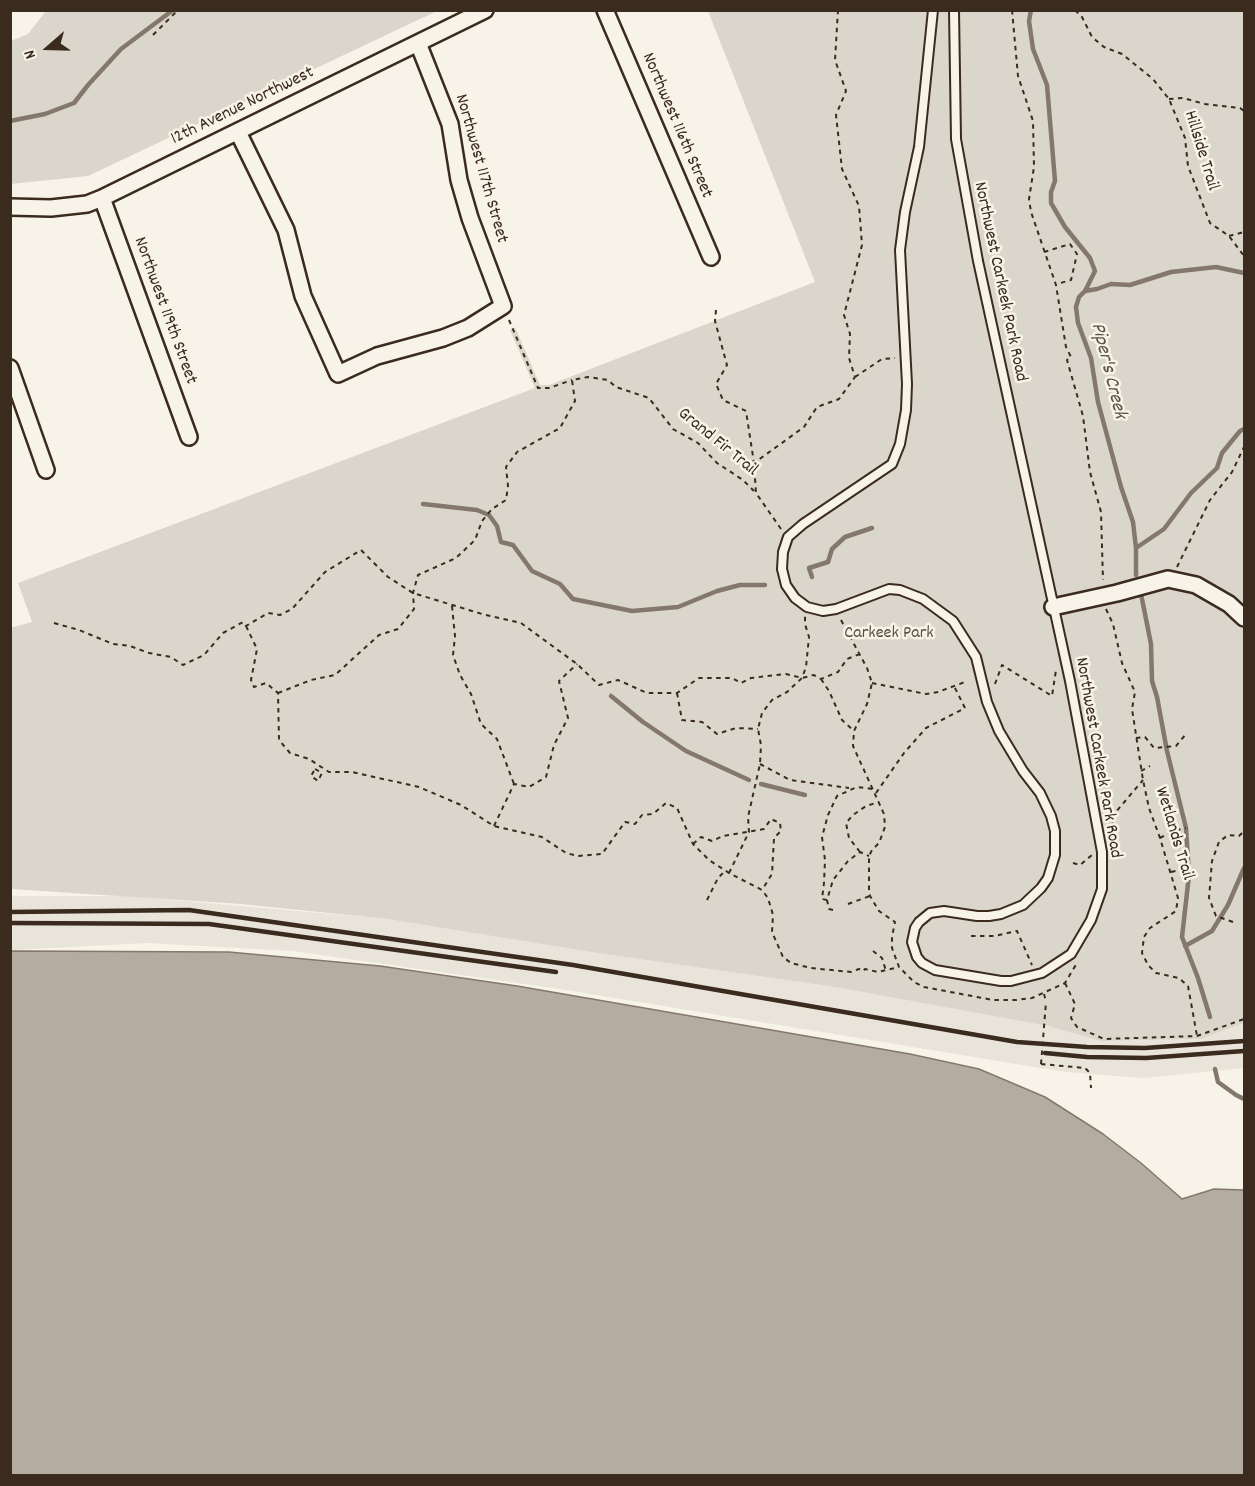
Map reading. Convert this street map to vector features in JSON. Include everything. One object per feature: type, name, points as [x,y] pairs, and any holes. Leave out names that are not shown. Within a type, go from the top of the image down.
[{"type":"street","name":"12th Avenue Northwest","points":[[10,207],[51,208],[87,204],[102,198],[485,10]]},
{"type":"street","name":"Northwest 116th Street","points":[[605,10],[711,257]]},
{"type":"street","name":"Northwest 117th Street","points":[[418,43],[450,124],[459,180],[470,218],[503,306]]},
{"type":"street","points":[[238,132],[286,230],[303,296],[338,374],[378,356],[443,338],[468,328],[503,306]]},
{"type":"street","name":"Northwest 119th Street","points":[[102,198],[189,437]]},
{"type":"street","points":[[10,368],[46,470]]},
{"type":"street","points":[[1053,608],[1168,579],[1196,585],[1229,604],[1245,618]]},
{"type":"lane","name":"Northwest Carkeek Park Road","points":[[933,10],[919,147],[905,212],[900,250],[907,384],[906,410],[900,444],[892,464],[803,524],[788,537],[783,552],[782,569],[786,585],[795,598],[807,607],[823,611],[836,609],[889,589],[900,590],[923,600],[953,621],[976,657],[987,702],[999,731],[1023,771],[1040,793],[1051,816],[1055,831],[1055,855],[1048,878],[1033,897],[1013,910],[995,915],[977,916],[944,911],[930,913],[919,922],[912,942],[917,957],[928,967],[1001,981],[1022,980],[1052,967],[1071,954],[1091,920],[1102,889],[1102,852],[1070,681],[978,261],[956,139],[954,10]]},
{"type":"path","points":[[153,35],[178,10]]},
{"type":"path","points":[[838,10],[836,60],[846,91],[836,115],[842,169],[859,206],[862,245],[844,315],[850,334],[849,358],[855,377]]},
{"type":"path","points":[[1012,10],[1018,76],[1034,121],[1034,167],[1029,199],[1031,212],[1056,285],[1066,347],[1071,357],[1067,360],[1083,416],[1090,472],[1101,512],[1103,581]]},
{"type":"path","name":"Hillside Trail","points":[[1075,10],[1083,17],[1092,37],[1104,47],[1122,54],[1153,79],[1169,99],[1185,138],[1188,166],[1210,223],[1229,236],[1245,256]]},
{"type":"path","points":[[1169,99],[1183,98],[1204,105],[1240,108],[1245,111]]},
{"type":"path","points":[[1229,236],[1245,232]]},
{"type":"path","points":[[1044,252],[1070,244],[1077,254],[1071,280],[1056,285]]},
{"type":"path","name":"Grand Fir Trail","points":[[503,306],[538,388],[549,388],[588,377],[608,380],[615,387],[649,398],[673,429],[698,443],[717,463],[756,493],[784,533]]},
{"type":"path","points":[[716,310],[715,321],[728,365],[716,384],[723,400],[746,411],[756,493]]},
{"type":"path","points":[[754,464],[804,427],[817,407],[839,399],[855,377],[882,359],[894,358]]},
{"type":"path","points":[[278,693],[311,680],[335,675],[379,635],[398,629],[414,609],[413,593],[418,575],[456,558],[475,540],[482,521],[492,509],[506,500],[508,486],[506,466],[517,452],[560,428],[575,401],[572,380]]},
{"type":"path","points":[[1168,579],[1181,562],[1210,500],[1232,472],[1245,447]]},
{"type":"path","points":[[246,626],[268,613],[280,615],[292,609],[325,572],[361,550],[388,577],[413,593],[452,606],[521,623],[577,664],[599,684],[618,680],[647,693],[677,693],[699,678],[732,678],[741,683],[751,678],[786,674],[802,678],[814,675],[829,691],[842,720],[854,731]]},
{"type":"path","name":"Wetlands Trail","points":[[1103,603],[1113,624],[1122,663],[1135,692],[1132,709],[1141,771],[1149,808],[1178,898],[1176,911],[1150,928],[1144,937],[1142,953],[1148,965],[1156,973],[1179,978],[1188,986],[1197,1036]]},
{"type":"path","points":[[452,606],[455,636],[453,655],[460,675],[471,694],[481,724],[497,739],[514,784],[494,826]]},
{"type":"path","points":[[836,609],[872,682],[867,704],[854,731],[853,746],[884,814],[885,828],[879,843],[869,856],[870,896],[879,911],[895,922],[892,948],[899,967],[914,982],[933,990],[993,1000],[1032,998],[1065,983],[1075,1004],[1071,1018],[1077,1027],[1104,1039],[1197,1036],[1244,1019],[1245,1003]]},
{"type":"path","points":[[54,623],[113,644],[171,657],[183,665],[204,655],[224,633],[243,622],[257,649],[251,680],[254,687],[266,683],[278,693],[279,740],[290,753],[309,759],[329,772],[352,772],[419,787],[461,805],[494,826],[542,837],[566,853],[578,856],[602,854],[625,822],[634,824],[642,815],[653,814],[666,803],[677,808],[693,844],[709,860],[762,890],[768,898],[773,915],[772,932],[783,957],[791,963],[851,972],[859,969],[878,972],[899,967]]},
{"type":"path","points":[[729,873],[749,832],[748,817],[760,764],[761,745],[758,729],[762,713],[772,700],[788,692],[802,678],[806,667],[809,637],[805,624]]},
{"type":"path","points":[[820,679],[838,672],[847,659],[860,654]]},
{"type":"path","points":[[514,784],[530,787],[546,777],[554,745],[568,718],[560,681],[577,664]]},
{"type":"path","points":[[991,692],[1002,665],[1052,696],[1055,681]]},
{"type":"path","points":[[872,682],[926,694],[965,682]]},
{"type":"path","points":[[875,794],[904,753],[926,728],[965,708],[954,686]]},
{"type":"path","points":[[677,693],[682,720],[702,722],[717,734],[736,728],[758,729]]},
{"type":"path","points":[[1136,738],[1145,737],[1154,748],[1176,746],[1186,734]]},
{"type":"path","points":[[760,764],[790,780],[852,789]]},
{"type":"path","points":[[1141,771],[1149,766]]},
{"type":"path","points":[[319,771],[321,767]]},
{"type":"path","points":[[827,900],[822,899],[825,860],[822,837],[828,815],[837,796],[857,787],[873,789]]},
{"type":"path","points":[[869,856],[860,852],[849,837],[846,823],[866,806],[879,802]]},
{"type":"path","points":[[693,844],[701,837],[712,841],[723,836],[764,828],[771,819],[780,823],[781,831],[774,838],[772,874],[762,890]]},
{"type":"path","points":[[1160,838],[1173,831],[1186,828]]},
{"type":"path","points":[[1233,922],[1216,916],[1209,897],[1212,861],[1219,842],[1228,835],[1239,836],[1245,831]]},
{"type":"path","points":[[833,910],[829,909],[827,900],[833,880],[848,861],[860,852]]},
{"type":"path","points":[[1073,863],[1080,865],[1094,853]]},
{"type":"path","points":[[706,900],[725,870]]},
{"type":"path","points":[[1171,872],[1180,870],[1189,875]]},
{"type":"path","points":[[848,904],[870,896]]},
{"type":"path","points":[[971,936],[994,936],[1016,930],[1033,968]]},
{"type":"path","points":[[873,951],[882,958],[886,971]]},
{"type":"path","points":[[1044,994],[1046,1002],[1041,1064],[1085,1068],[1090,1073],[1091,1088]]},
{"type":"shaded area","points":[[11,896],[129,896],[387,919],[597,953],[835,987],[1048,1026],[1100,1041],[1201,1039],[1244,1023],[1244,1068],[1144,1078],[1065,1072],[560,989],[293,951],[147,943],[11,950]]},
{"type":"shaded area","points":[[11,951],[229,952],[380,966],[517,986],[910,1054],[979,1069],[1045,1097],[1103,1134],[1182,1199],[1214,1189],[1244,1190],[1244,1475],[11,1475]]},
{"type":"green space","points":[[46,11],[437,11],[88,176],[11,184],[11,41],[28,34]]},
{"type":"green space","name":"Carkeek Park","points":[[708,11],[1244,11],[1244,1023],[1201,1039],[1100,1041],[1048,1026],[835,987],[597,953],[387,919],[241,904],[11,889],[10,628],[32,622],[18,583],[535,388],[510,330],[515,327],[540,385],[549,385],[815,282]]},
{"type":"waterway","points":[[10,121],[45,114],[74,103],[121,49],[173,10]]},
{"type":"waterway","name":"Piper's Creek","points":[[1031,10],[1029,21],[1033,49],[1047,85],[1055,181],[1051,192],[1051,203],[1065,227],[1090,258],[1095,271],[1085,291],[1079,297],[1076,307],[1078,323],[1091,358],[1098,402],[1133,522],[1136,575]]},
{"type":"waterway","points":[[1085,291],[1111,284],[1130,285],[1171,272],[1216,267],[1244,273]]},
{"type":"waterway","points":[[1136,548],[1164,529],[1191,493],[1217,468],[1222,453],[1244,429]]},
{"type":"waterway","points":[[423,504],[477,510],[489,515],[497,526],[501,542],[513,545],[532,571],[560,584],[573,599],[632,611],[678,607],[717,591],[740,585],[765,585]]},
{"type":"waterway","points":[[812,577],[809,568],[828,562],[832,549],[845,537],[872,528]]},
{"type":"waterway","name":"Piper's Creek","points":[[1141,594],[1151,644],[1152,681],[1186,828],[1189,875],[1182,937],[1210,1017]]},
{"type":"waterway","points":[[611,696],[643,722],[686,751],[749,780]]},
{"type":"waterway","points":[[761,784],[805,795]]},
{"type":"waterway","points":[[1185,946],[1212,931],[1228,905],[1244,868]]},
{"type":"waterway","name":"Piper's Creek","points":[[1215,1069],[1218,1082],[1244,1099]]},
{"type":"railway","points":[[10,912],[189,910],[573,965],[1017,1042],[1145,1048],[1244,1041]]},
{"type":"railway","points":[[10,923],[209,924],[556,972]]},
{"type":"railway","points":[[1045,1053],[1087,1057],[1146,1058],[1244,1051]]}]
